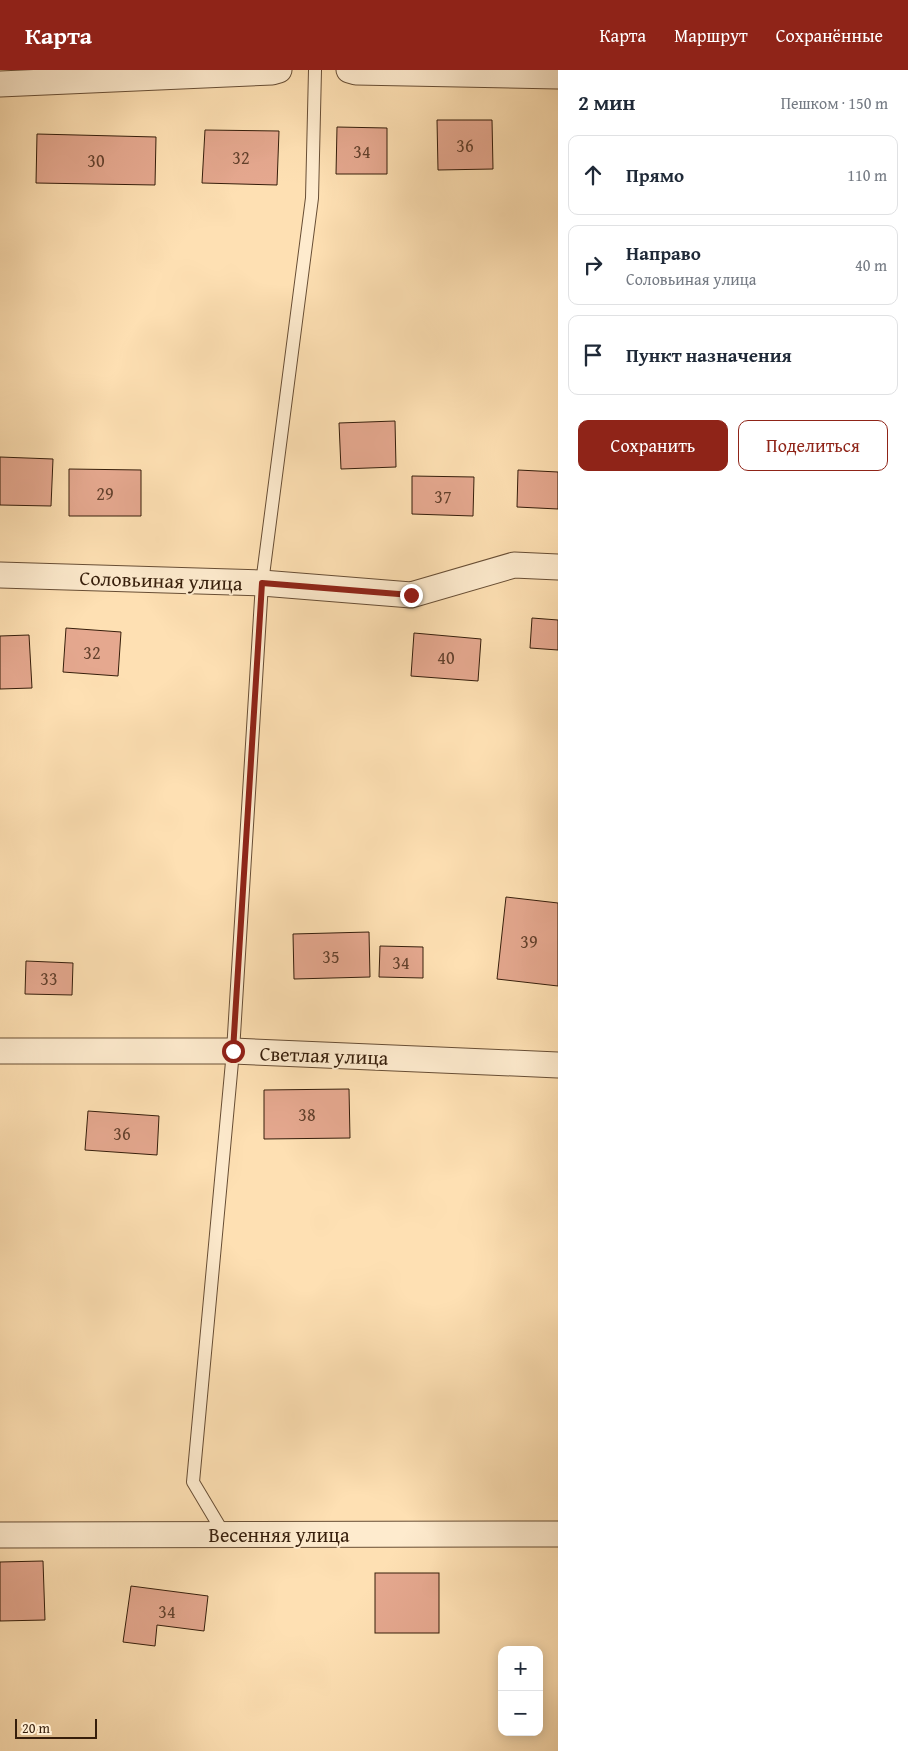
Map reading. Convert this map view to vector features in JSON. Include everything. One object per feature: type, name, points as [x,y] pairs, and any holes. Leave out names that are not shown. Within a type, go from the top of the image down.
[{"type":"street","points":[[0,84],[272,72],[279,70]]},
{"type":"street","points":[[349,70],[356,72],[558,76]]},
{"type":"street","name":"Соловьиная улица","points":[[0,575],[262,583],[411,595],[514,565],[558,567]]},
{"type":"street","name":"Светлая улица","points":[[0,1051],[233,1051],[558,1065]]},
{"type":"street","name":"Весенняя улица","points":[[0,1535],[558,1534]]},
{"type":"lane","points":[[224,1534],[193,1482],[233,1051],[262,583],[312,198],[315,70]]},
{"type":"building","points":[[437,120],[492,120],[493,169],[438,170]]},
{"type":"building","points":[[337,127],[387,128],[387,174],[336,174]]},
{"type":"building","points":[[205,130],[279,131],[277,185],[202,183]]},
{"type":"building","points":[[37,134],[156,137],[155,185],[36,183]]},
{"type":"building","points":[[395,421],[396,467],[341,469],[339,423]]},
{"type":"building","points":[[0,457],[53,459],[51,506],[0,505]]},
{"type":"building","points":[[69,469],[141,470],[141,516],[69,516]]},
{"type":"building","points":[[518,470],[558,472],[558,509],[517,507]]},
{"type":"building","points":[[412,476],[474,477],[473,516],[412,514]]},
{"type":"building","points":[[532,618],[558,620],[558,650],[530,648]]},
{"type":"building","points":[[66,628],[121,632],[118,676],[63,672]]},
{"type":"building","points":[[414,633],[481,639],[478,681],[411,676]]},
{"type":"building","points":[[29,635],[32,688],[0,689],[0,636]]},
{"type":"building","points":[[506,897],[558,903],[558,986],[497,979]]},
{"type":"building","points":[[369,932],[370,977],[294,979],[293,934]]},
{"type":"building","points":[[380,946],[423,947],[423,978],[379,977]]},
{"type":"building","points":[[26,961],[73,963],[72,995],[25,994]]},
{"type":"building","points":[[349,1089],[350,1138],[264,1139],[264,1090]]},
{"type":"building","points":[[88,1111],[159,1116],[157,1155],[85,1150]]},
{"type":"building","points":[[43,1561],[45,1620],[0,1621],[0,1562]]},
{"type":"building","points":[[375,1573],[439,1573],[439,1633],[375,1633]]},
{"type":"building","points":[[131,1586],[208,1596],[204,1631],[157,1625],[155,1646],[123,1642]]},
{"type":"route","points":[[233,1051],[262,583],[411,595]]}]
